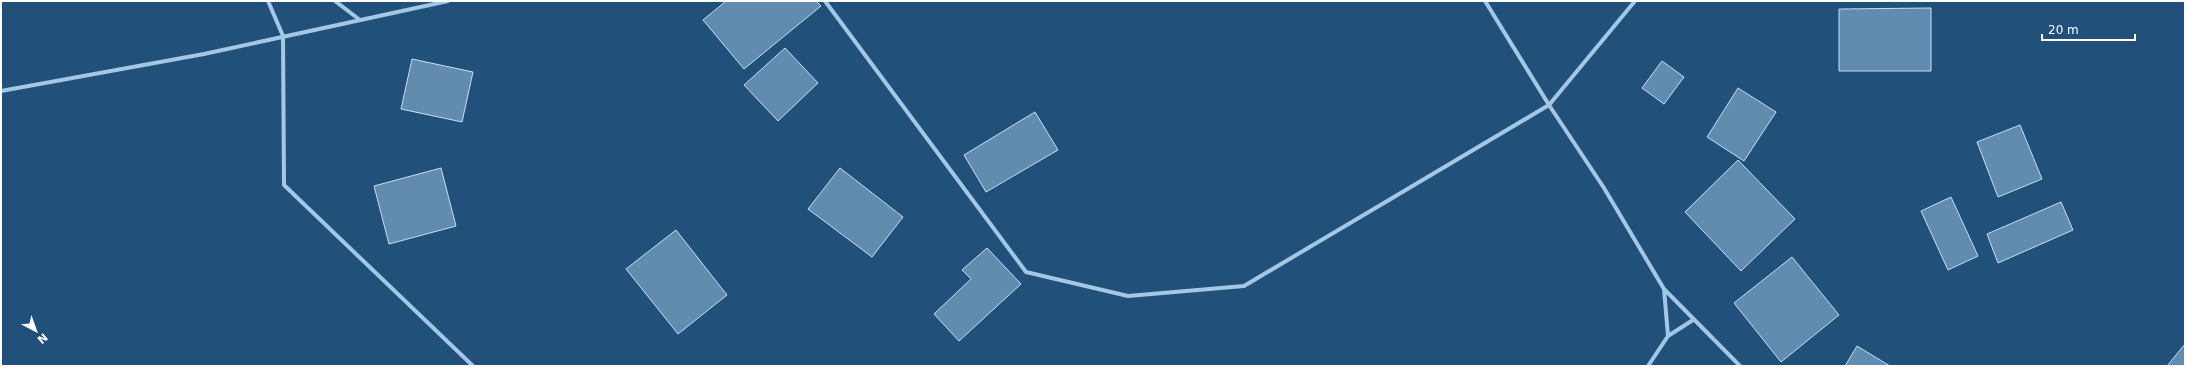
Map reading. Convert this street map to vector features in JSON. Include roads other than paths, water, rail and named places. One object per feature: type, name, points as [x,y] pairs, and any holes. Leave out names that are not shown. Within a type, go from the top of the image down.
[{"type":"street","points":[[268,1],[283,36],[284,185],[473,366]]},
{"type":"street","points":[[334,1],[360,20]]},
{"type":"street","points":[[1,91],[204,54],[448,1]]},
{"type":"street","points":[[826,1],[1026,272],[1128,296],[1244,286],[1549,104],[1635,1]]},
{"type":"street","points":[[1485,1],[1549,104],[1604,188],[1664,289],[1740,366]]},
{"type":"street","points":[[1664,289],[1668,336]]},
{"type":"street","points":[[1648,366],[1668,336],[1693,320]]}]
